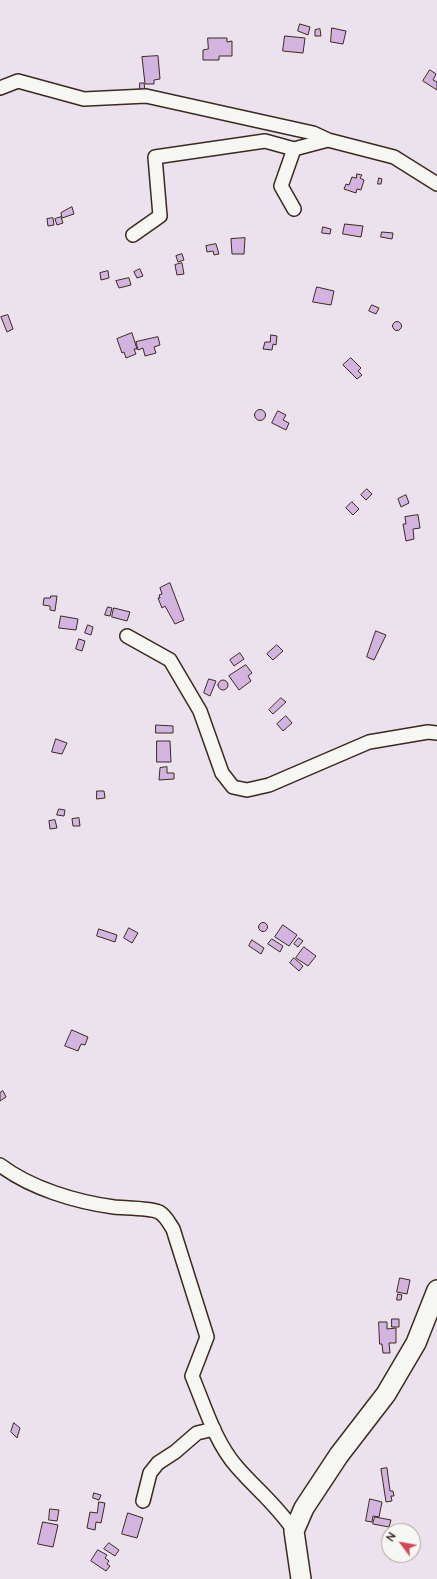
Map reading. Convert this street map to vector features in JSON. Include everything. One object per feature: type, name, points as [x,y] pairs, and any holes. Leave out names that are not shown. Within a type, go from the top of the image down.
[{"type":"street","points":[[0,88],[18,81],[84,99],[146,96],[305,132],[328,140],[394,157],[437,184]]},
{"type":"street","points":[[132,235],[160,216],[155,157],[264,141],[294,150],[328,140]]},
{"type":"street","points":[[294,150],[281,186],[294,209]]},
{"type":"street","points":[[127,636],[170,660],[200,711],[222,773],[233,787],[247,790],[269,785],[369,742],[428,732],[437,733]]},
{"type":"street","points":[[0,1165],[16,1177],[56,1193],[112,1206],[159,1212],[168,1220],[173,1228],[206,1337],[192,1376],[221,1446],[236,1466],[286,1518],[294,1531],[301,1579]]},
{"type":"street","points":[[294,1531],[304,1508],[339,1455],[389,1389],[416,1343],[437,1290]]},
{"type":"street","points":[[143,1501],[150,1472],[158,1463],[184,1445],[197,1433],[214,1429]]},
{"type":"building","points":[[300,24],[310,27],[308,35],[298,31]]},
{"type":"building","points":[[332,28],[346,31],[343,44],[331,42]]},
{"type":"building","points":[[320,29],[321,36],[315,36],[315,30]]},
{"type":"building","points":[[285,36],[305,38],[303,53],[283,51]]},
{"type":"building","points":[[208,38],[227,38],[227,42],[232,41],[232,56],[219,56],[219,60],[203,60],[203,50],[208,49]]},
{"type":"building","points":[[158,56],[160,79],[154,80],[154,84],[145,84],[142,57]]},
{"type":"building","points":[[430,70],[436,74],[433,80],[437,82],[437,90],[423,81]]},
{"type":"building","points":[[140,83],[144,83],[145,90],[140,90]]},
{"type":"building","points":[[357,174],[362,175],[360,178],[364,180],[361,190],[357,189],[356,193],[344,189],[346,184],[349,185],[352,177],[356,178]]},
{"type":"building","points":[[379,178],[382,179],[381,184],[378,184]]},
{"type":"building","points":[[72,207],[74,214],[62,218],[61,213]]},
{"type":"building","points":[[61,217],[63,223],[57,225],[55,219]]},
{"type":"building","points":[[53,218],[54,225],[48,226],[47,219]]},
{"type":"building","points":[[345,224],[363,226],[361,237],[343,234]]},
{"type":"building","points":[[323,227],[331,229],[330,234],[322,233]]},
{"type":"building","points":[[382,232],[393,233],[392,239],[381,237]]},
{"type":"building","points":[[245,238],[244,254],[232,254],[231,239]]},
{"type":"building","points":[[216,244],[219,254],[214,255],[213,251],[207,252],[206,246]]},
{"type":"building","points":[[182,254],[184,260],[178,262],[176,256]]},
{"type":"building","points":[[182,263],[184,274],[177,275],[175,265]]},
{"type":"building","points":[[140,269],[143,276],[137,278],[134,272]]},
{"type":"building","points":[[108,271],[109,278],[101,280],[100,273]]},
{"type":"building","points":[[129,278],[131,285],[119,288],[116,281]]},
{"type":"building","points":[[317,287],[334,291],[331,305],[313,302]]},
{"type":"building","points":[[372,305],[379,308],[376,314],[369,311]]},
{"type":"building","points":[[8,315],[13,329],[7,332],[1,317]]},
{"type":"building","points":[[395,322],[399,322],[401,326],[399,330],[395,330],[393,328],[393,324]]},
{"type":"building","points":[[132,333],[137,349],[134,349],[136,354],[126,358],[124,352],[122,353],[117,339]]},
{"type":"building","points":[[271,335],[277,336],[276,345],[273,344],[272,350],[263,349],[265,342],[270,342]]},
{"type":"building","points":[[158,337],[160,345],[154,347],[156,353],[145,356],[143,348],[138,350],[136,342]]},
{"type":"building","points":[[351,358],[361,368],[358,371],[362,375],[357,379],[343,365]]},
{"type":"building","points":[[258,410],[262,410],[264,411],[264,419],[258,420],[255,417],[255,413]]},
{"type":"building","points":[[278,411],[286,415],[283,420],[289,423],[286,430],[272,423]]},
{"type":"building","points":[[367,489],[372,494],[366,500],[361,495]]},
{"type":"building","points":[[406,495],[409,503],[401,507],[398,499]]},
{"type":"building","points":[[352,502],[359,509],[353,515],[346,508]]},
{"type":"building","points":[[418,515],[420,528],[413,529],[414,539],[406,541],[403,524],[406,524],[405,517]]},
{"type":"building","points":[[170,583],[184,620],[175,624],[165,606],[162,608],[158,598],[160,598],[159,595],[162,594],[160,588]]},
{"type":"building","points":[[51,596],[57,596],[55,611],[50,610],[50,606],[43,605],[44,598],[50,598]]},
{"type":"building","points":[[108,607],[112,608],[110,616],[105,615]]},
{"type":"building","points":[[114,608],[130,612],[127,621],[112,617]]},
{"type":"building","points":[[61,616],[78,619],[76,630],[59,628]]},
{"type":"building","points":[[88,625],[93,627],[91,635],[85,633]]},
{"type":"building","points":[[376,631],[386,635],[374,660],[367,657]]},
{"type":"building","points":[[79,639],[85,641],[82,651],[76,649]]},
{"type":"building","points":[[277,645],[283,651],[273,660],[267,654]]},
{"type":"building","points":[[240,653],[244,659],[234,666],[230,660]]},
{"type":"building","points":[[246,665],[252,673],[248,676],[251,681],[239,690],[229,676]]},
{"type":"building","points":[[209,679],[216,681],[210,696],[204,693]]},
{"type":"building","points":[[221,680],[225,680],[227,681],[227,689],[221,690],[218,687],[218,683]]},
{"type":"building","points":[[281,698],[286,702],[273,714],[269,710]]},
{"type":"building","points":[[286,716],[292,723],[283,731],[277,724]]},
{"type":"building","points":[[156,725],[173,726],[173,733],[156,733]]},
{"type":"building","points":[[56,739],[67,743],[62,754],[52,752]]},
{"type":"building","points":[[157,741],[170,741],[171,762],[157,762]]},
{"type":"building","points":[[167,767],[167,773],[174,773],[174,779],[159,780],[160,768]]},
{"type":"building","points":[[97,791],[104,791],[105,798],[97,799]]},
{"type":"building","points":[[59,809],[65,810],[64,816],[57,815]]},
{"type":"building","points":[[79,818],[80,826],[73,826],[72,819]]},
{"type":"building","points":[[55,820],[57,828],[50,829],[49,821]]},
{"type":"building","points":[[261,923],[265,923],[267,927],[265,931],[261,931],[259,929],[259,925]]},
{"type":"building","points":[[283,925],[297,935],[289,946],[275,937]]},
{"type":"building","points":[[129,928],[138,933],[132,943],[124,938]]},
{"type":"building","points":[[99,929],[117,935],[115,942],[97,936]]},
{"type":"building","points":[[299,938],[303,941],[298,947],[294,944]]},
{"type":"building","points":[[272,939],[283,946],[280,952],[268,944]]},
{"type":"building","points":[[252,940],[264,948],[261,954],[249,946]]},
{"type":"building","points":[[304,947],[316,956],[308,966],[296,958]]},
{"type":"building","points":[[294,958],[303,966],[299,971],[290,963]]},
{"type":"building","points":[[72,1030],[88,1037],[85,1045],[81,1044],[78,1051],[65,1046]]},
{"type":"building","points":[[3,1091],[6,1097],[0,1101],[0,1093]]},
{"type":"building","points":[[400,1278],[410,1280],[407,1294],[397,1292]]},
{"type":"building","points":[[398,1294],[402,1295],[401,1300],[397,1300]]},
{"type":"building","points":[[392,1319],[399,1319],[399,1327],[392,1327]]},
{"type":"building","points":[[379,1322],[387,1322],[387,1329],[396,1328],[396,1343],[389,1343],[390,1353],[383,1353],[382,1344],[380,1344]]},
{"type":"building","points":[[14,1423],[20,1428],[17,1438],[11,1432]]},
{"type":"building","points":[[387,1468],[390,1491],[393,1491],[394,1496],[391,1496],[392,1501],[386,1502],[381,1469]]},
{"type":"building","points":[[94,1493],[101,1495],[99,1500],[93,1498]]},
{"type":"building","points":[[370,1499],[382,1502],[379,1517],[373,1516],[372,1522],[366,1521]]},
{"type":"building","points":[[99,1502],[105,1503],[101,1523],[96,1522],[95,1530],[87,1528],[90,1512],[97,1513]]},
{"type":"building","points":[[50,1509],[59,1510],[57,1521],[49,1520]]},
{"type":"building","points":[[128,1513],[143,1518],[137,1538],[122,1534]]},
{"type":"building","points":[[375,1517],[391,1520],[390,1523],[381,1523],[381,1526],[373,1524]]},
{"type":"building","points":[[43,1522],[58,1525],[53,1547],[38,1544]]},
{"type":"building","points":[[109,1543],[119,1550],[115,1556],[104,1549]]},
{"type":"building","points":[[98,1550],[107,1555],[105,1558],[109,1561],[107,1564],[110,1566],[106,1571],[91,1561]]}]
